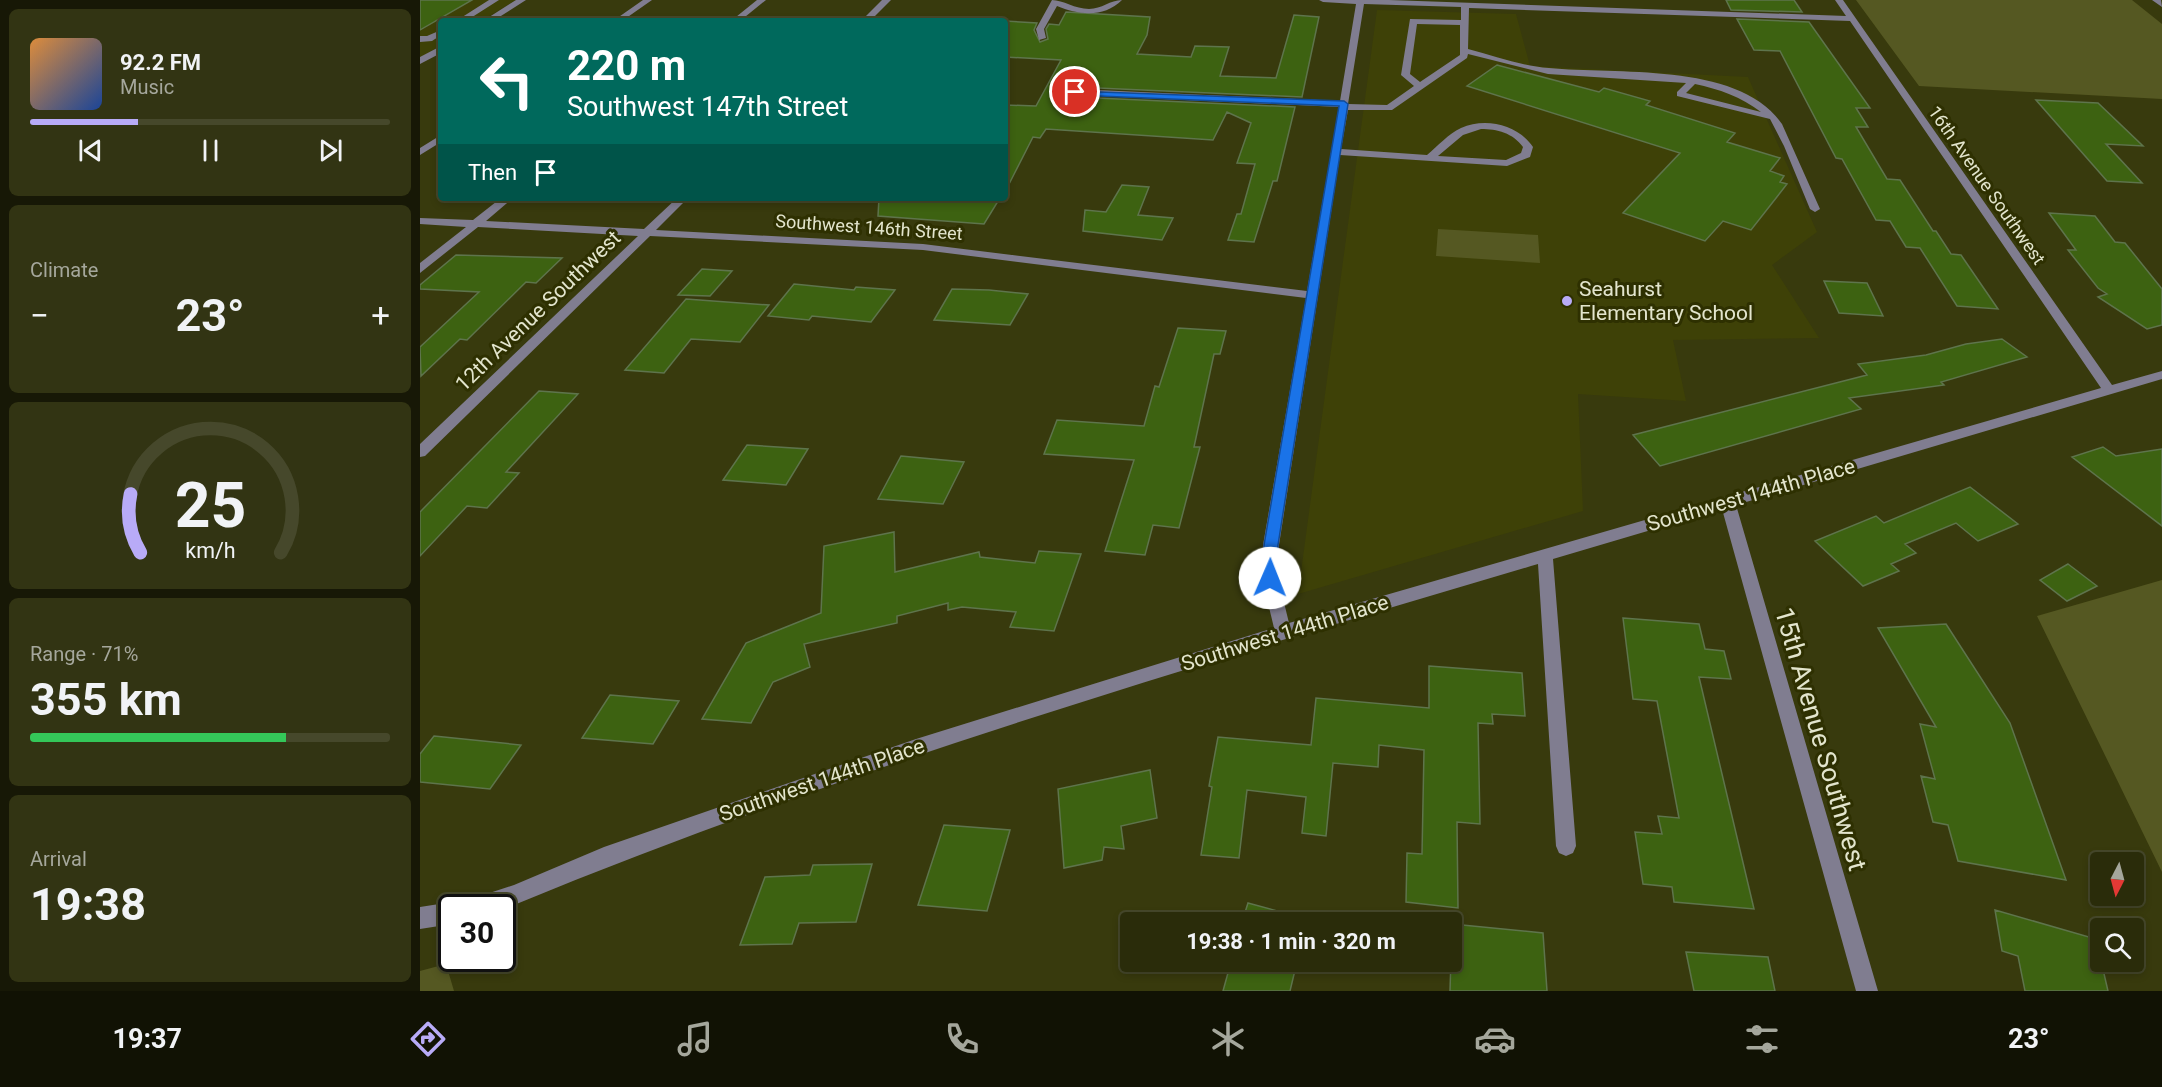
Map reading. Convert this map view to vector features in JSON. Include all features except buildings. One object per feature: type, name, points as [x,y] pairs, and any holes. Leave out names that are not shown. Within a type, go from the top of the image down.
[{"type":"street","points":[[465,18],[495,0]]},
{"type":"street","points":[[492,18],[522,0]]},
{"type":"street","points":[[621,18],[648,0]]},
{"type":"street","points":[[739,18],[762,0]]},
{"type":"street","points":[[868,18],[887,0]]},
{"type":"street","points":[[1042,38],[1040,29],[1056,1],[1065,7],[1087,12],[1101,10],[1118,0]]},
{"type":"street","points":[[1323,0],[1852,20]]},
{"type":"street","name":"16th Avenue Southwest","points":[[1839,0],[2109,390]]},
{"type":"street","points":[[2156,0],[2162,5]]},
{"type":"street","points":[[1283,632],[1270,578],[1271,545],[1313,295],[1334,152],[1361,1]]},
{"type":"street","points":[[1075,92],[1389,108],[1464,56],[1465,5]]},
{"type":"street","points":[[1420,86],[1405,75],[1413,21],[1465,23]]},
{"type":"street","points":[[420,39],[429,39],[438,34]]},
{"type":"street","points":[[420,61],[438,51]]},
{"type":"street","points":[[1464,51],[1546,71],[1671,77],[1693,81],[1753,102],[1774,118],[1815,209]]},
{"type":"street","points":[[1693,81],[1680,94],[1774,118]]},
{"type":"street","points":[[1334,152],[1508,163],[1526,156],[1528,147],[1521,136],[1515,133],[1487,126],[1472,127],[1463,130],[1431,157]]},
{"type":"street","points":[[420,152],[438,140]]},
{"type":"street","points":[[420,268],[504,201]]},
{"type":"street","name":"12th Avenue Southwest","points":[[420,452],[680,201]]},
{"type":"street","name":"Southwest 146th Street","points":[[420,221],[923,247],[1313,295]]},
{"type":"street","points":[[2109,390],[2162,375]]},
{"type":"street","name":"Southwest 144th Place","points":[[516,894],[604,857],[916,747],[1283,632],[2109,390]]},
{"type":"street","name":"15th Avenue Southwest","points":[[1726,502],[1867,991]]},
{"type":"street","points":[[1545,555],[1566,846]]},
{"type":"street","points":[[420,918],[438,915]]},
{"type":"shaded area","points":[[420,0],[516,0],[486,18],[438,18],[438,47],[420,58]]},
{"type":"shaded area","name":"Seahurst Elementary School","points":[[1377,10],[1516,14],[1530,66],[1748,77],[1817,232],[1772,265],[1819,338],[1673,340],[1686,401],[1578,394],[1583,511],[1298,594]]},
{"type":"green space","points":[[1856,0],[2132,0],[2162,24],[2162,99],[1919,86]]},
{"type":"green space","points":[[1438,229],[1538,235],[1540,263],[1436,256]]},
{"type":"green space","points":[[2162,580],[2162,872],[2037,616]]},
{"type":"green space","points":[[438,966],[438,972],[448,972],[454,991],[420,991],[420,971]]},
{"type":"place","name":"Seahurst Elementary School","points":[[1567,301]]},
{"type":"route","points":[[1075,92],[1344,104],[1334,152],[1313,295],[1271,545],[1270,578]]}]
